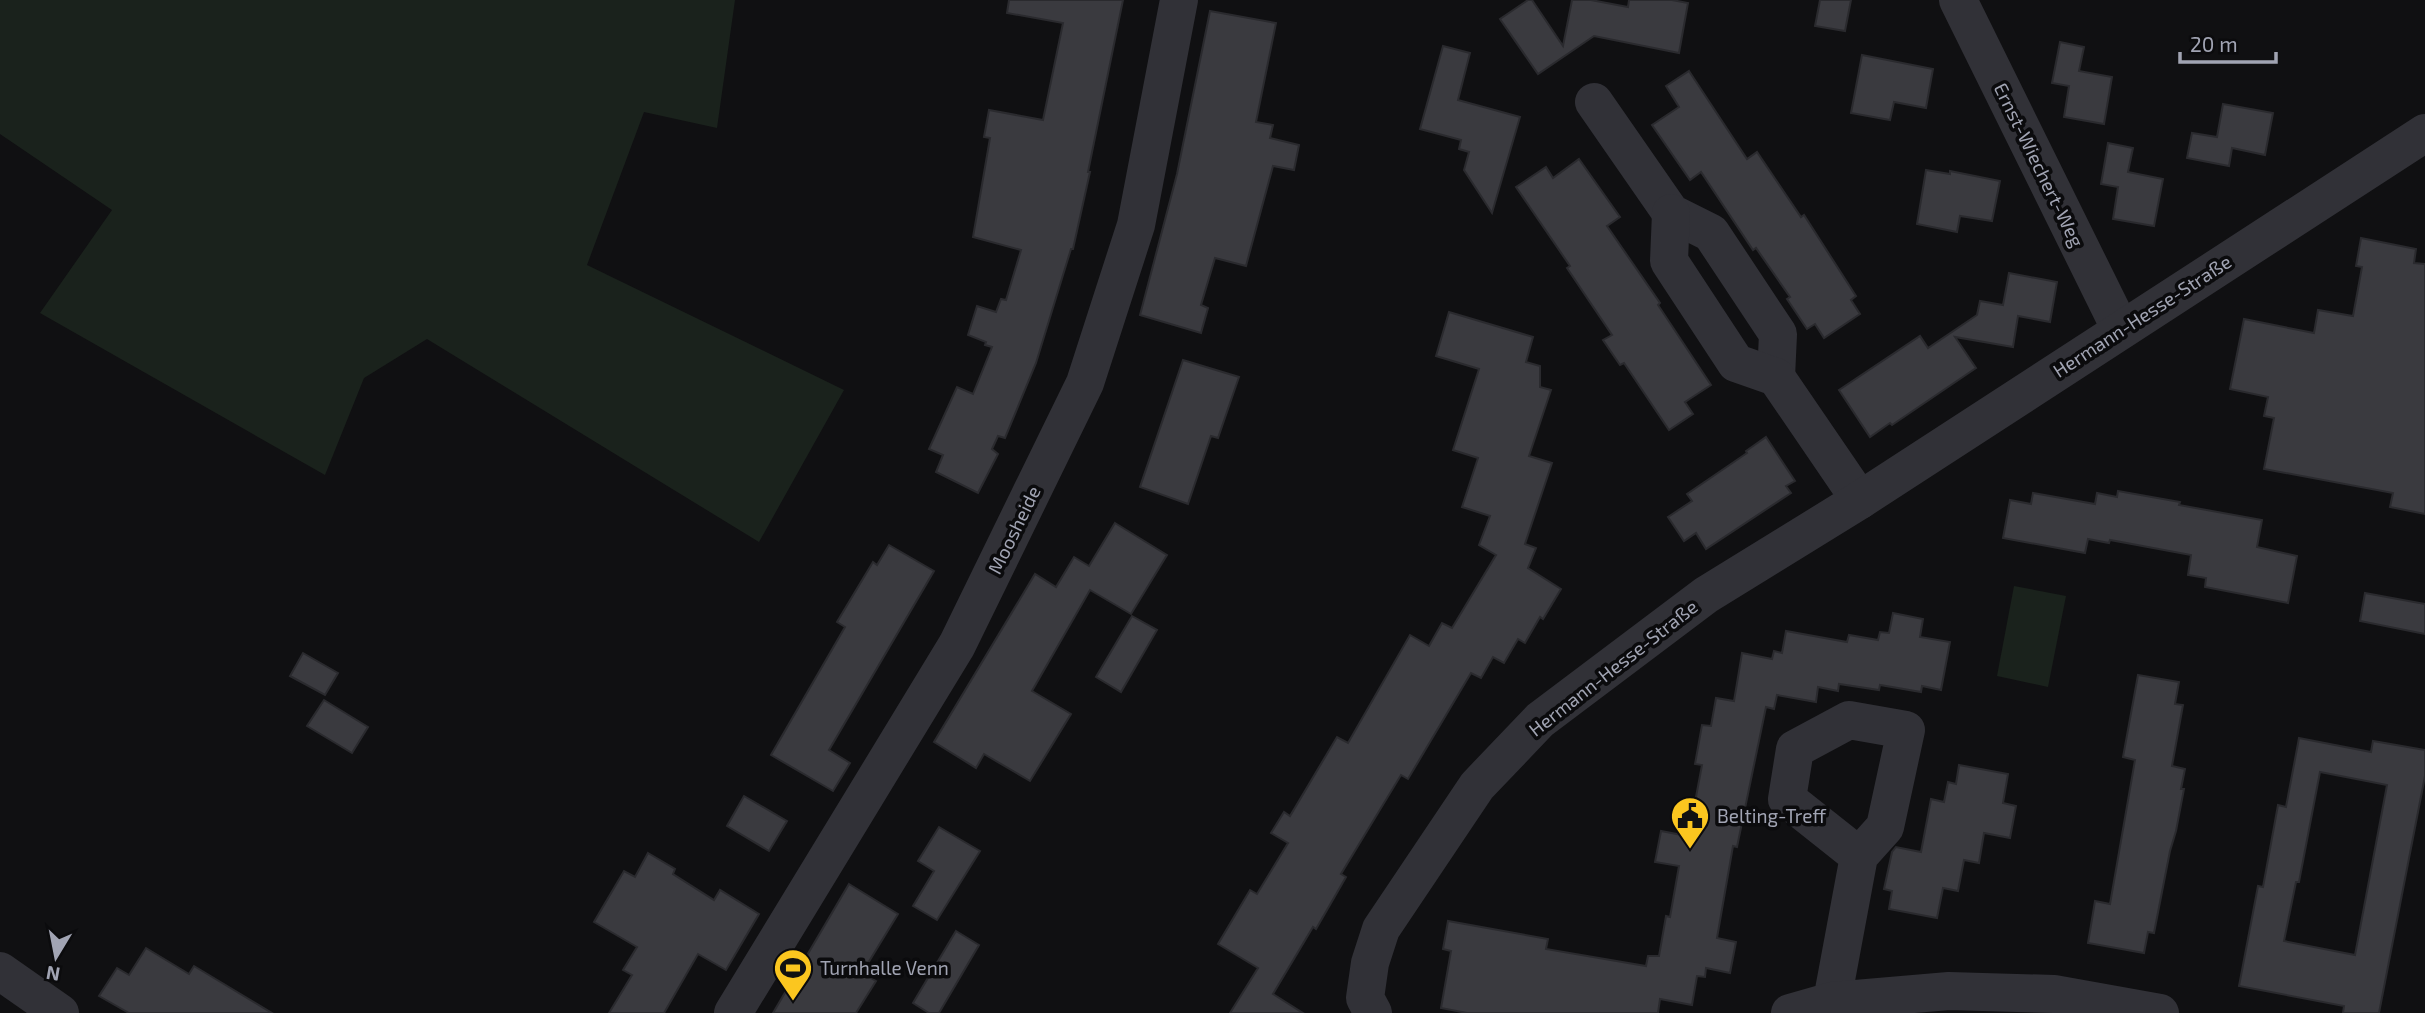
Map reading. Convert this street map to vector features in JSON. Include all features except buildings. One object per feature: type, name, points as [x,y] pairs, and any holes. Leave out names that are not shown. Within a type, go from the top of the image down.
[{"type":"street","name":"Moosheide","points":[[733,1013],[957,645],[1085,383],[1136,225],[1179,0]]},
{"type":"street","name":"Ernst-Wiechert-Weg","points":[[1958,0],[2121,330]]},
{"type":"street","points":[[1594,102],[1671,213],[1711,233],[1778,334],[1776,377]]},
{"type":"street","name":"Hermann-Hesse-Straße","points":[[1359,1008],[1381,929],[1477,786],[1540,720],[1706,595],[1860,500],[2425,133]]},
{"type":"street","points":[[1671,213],[1669,261],[1736,363],[1776,377],[1860,500]]},
{"type":"street","points":[[1832,1001],[1859,856]]},
{"type":"street","points":[[0,971],[60,1013]]},
{"type":"street","points":[[1790,1013],[1832,1001],[1949,991],[2054,994],[2160,1013]]},
{"type":"shaded area","points":[[0,0],[735,0],[717,128],[644,112],[587,265],[844,390],[759,542],[427,339],[364,378],[325,475],[40,313],[112,210],[0,134]]},
{"type":"shaded area","points":[[2014,586],[2066,596],[2048,687],[1997,676]]},
{"type":"place","name":"Belting-Treff","points":[[1690,850]]},
{"type":"place","name":"Turnhalle Venn","points":[[793,1002]]}]
